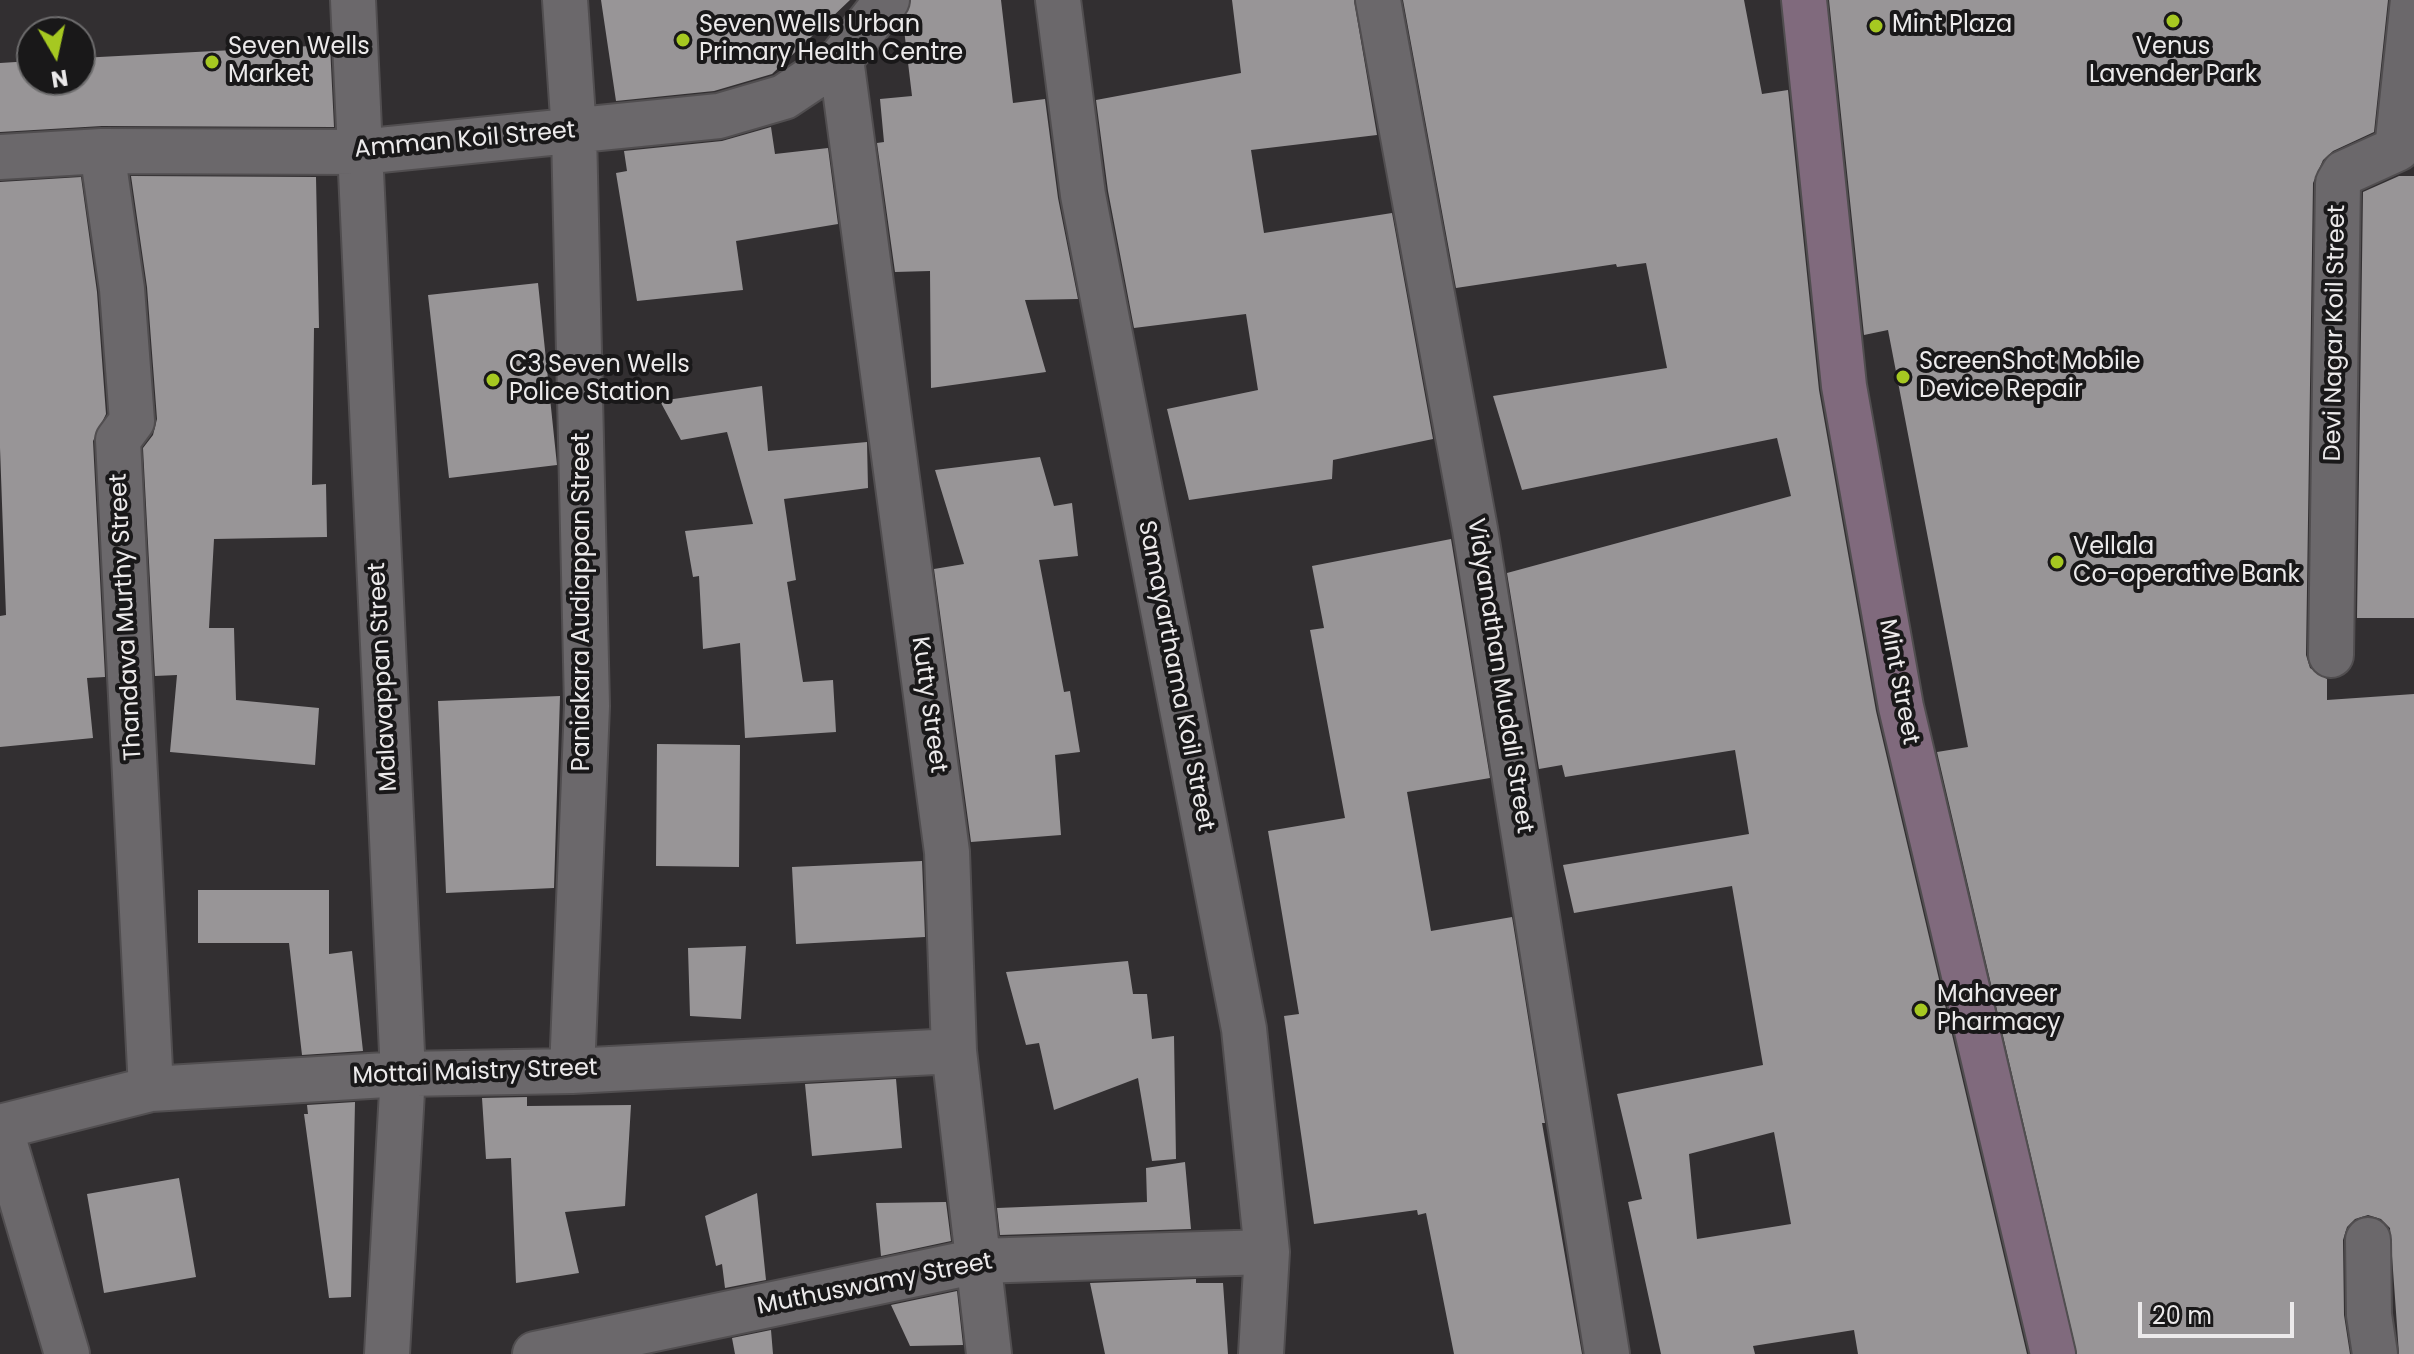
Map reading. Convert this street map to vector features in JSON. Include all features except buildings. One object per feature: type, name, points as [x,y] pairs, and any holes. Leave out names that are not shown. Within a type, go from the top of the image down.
[{"type":"street","name":"Malavappan Street","points":[[353,0],[403,1074],[387,1354]]},
{"type":"street","name":"Paniakara Audiappan Street","points":[[565,0],[574,132],[585,500],[587,706],[572,1071]]},
{"type":"street","name":"Amman Koil Street","points":[[0,157],[102,151],[360,152],[719,116],[784,97],[841,59],[887,0]]},
{"type":"street","name":"Samayarthama Koil Street","points":[[1058,0],[1083,195],[1244,1029],[1267,1252],[1261,1354]]},
{"type":"street","name":"Vidyanathan Mudali Street","points":[[1378,0],[1475,529],[1607,1354]]},
{"type":"street","name":"Mint Street","points":[[1804,0],[1844,386],[1898,691],[2053,1354]]},
{"type":"street","name":"Devi Nagar Koil Street","points":[[2331,655],[2338,183],[2344,173],[2397,149],[2413,0]]},
{"type":"street","name":"Kutty Street","points":[[841,59],[947,852],[954,1051],[989,1354]]},
{"type":"street","name":"Thandava Murthy Street","points":[[102,151],[122,289],[132,421],[118,440],[151,1089]]},
{"type":"street","name":"Mottai Maistry Street","points":[[0,1127],[151,1089],[403,1074],[572,1071],[954,1051]]},
{"type":"street","points":[[0,1127],[67,1354]]},
{"type":"street","points":[[2368,1240],[2369,1315],[2375,1354]]},
{"type":"street","name":"Muthuswamy Street","points":[[535,1354],[978,1261],[1267,1252]]},
{"type":"place","name":"Venus Lavender Park","points":[[2173,21]]},
{"type":"place","name":"Mint Plaza","points":[[1876,26]]},
{"type":"place","name":"Seven Wells Urban Primary Health Centre","points":[[683,40]]},
{"type":"place","name":"Seven Wells Market","points":[[212,62]]},
{"type":"place","name":"ScreenShot Mobile Device Repair","points":[[1903,377]]},
{"type":"place","name":"C3 Seven Wells Police Station","points":[[493,380]]},
{"type":"place","name":"Vellala Co-operative Bank","points":[[2057,562]]},
{"type":"place","name":"Mahaveer Pharmacy","points":[[1921,1010]]}]
